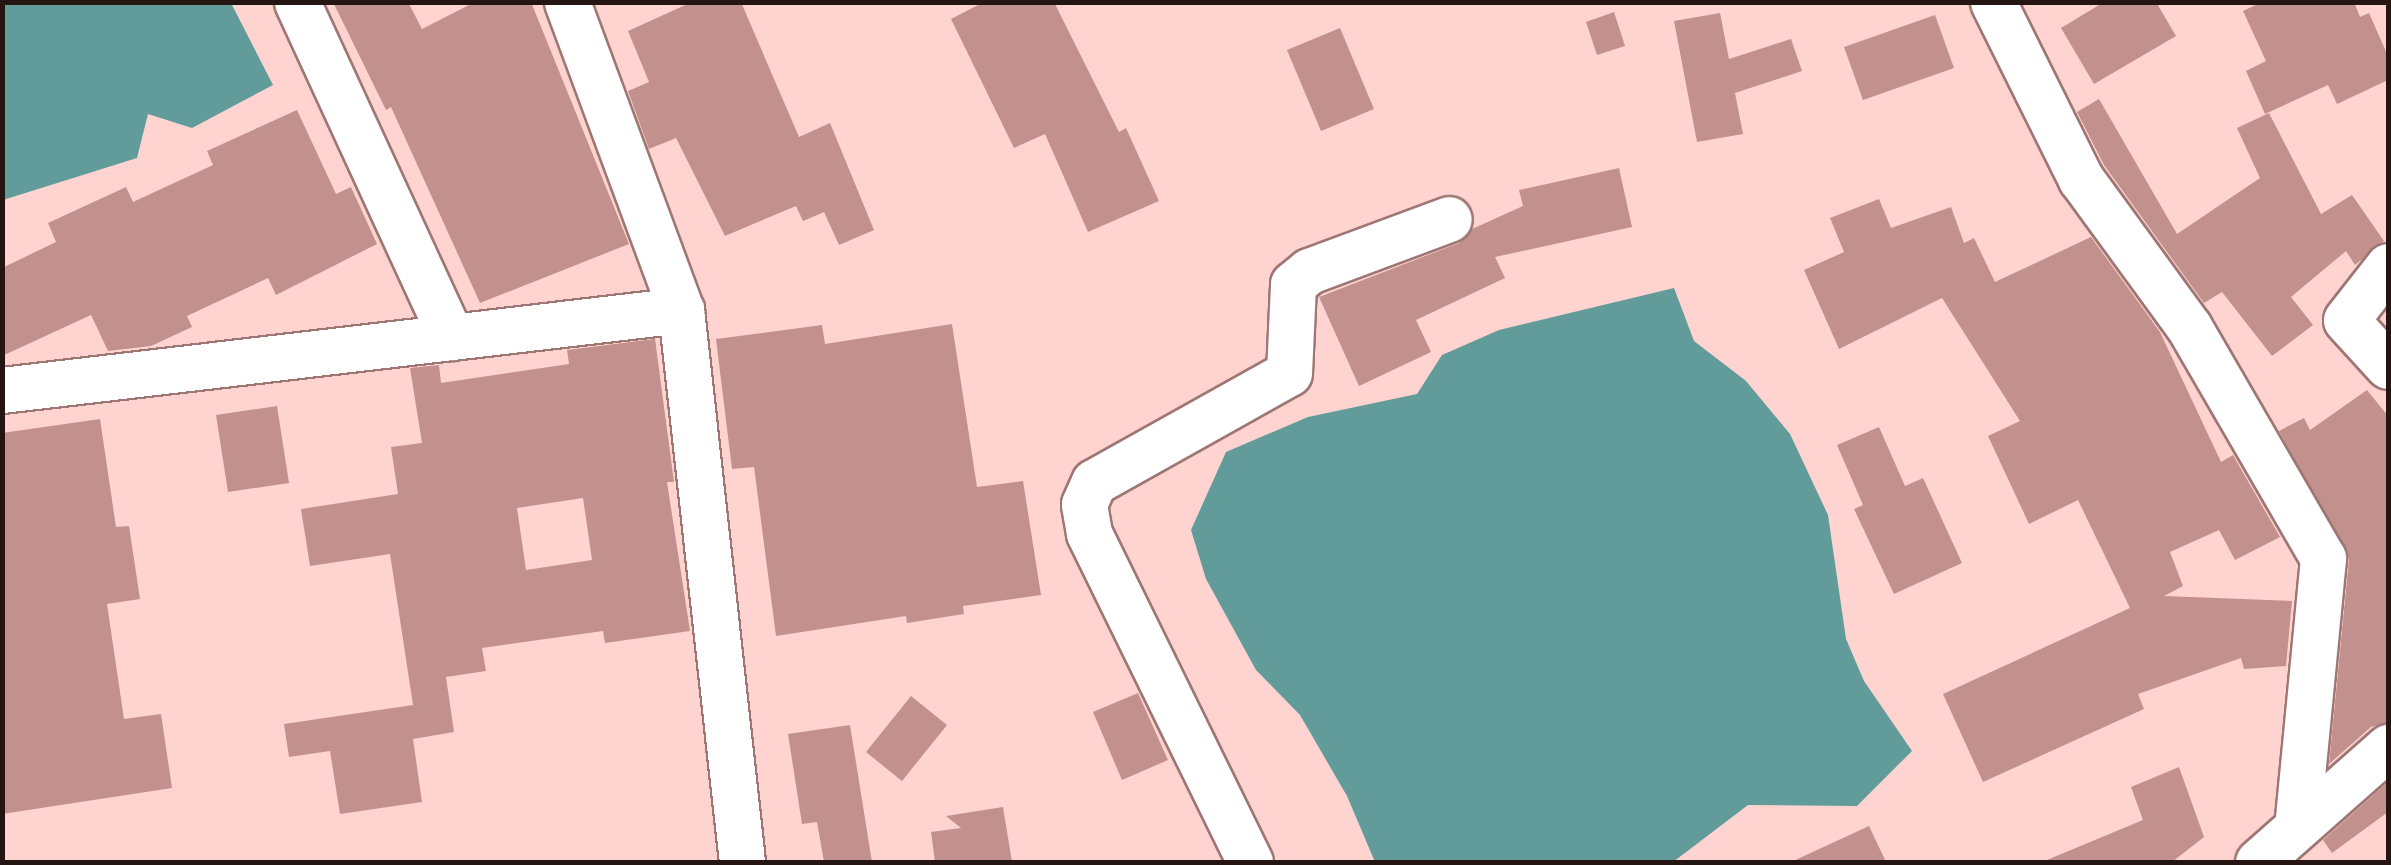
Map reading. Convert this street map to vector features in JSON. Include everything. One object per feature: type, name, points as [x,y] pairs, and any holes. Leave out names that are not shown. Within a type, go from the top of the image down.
[{"type":"street","points":[[297,2],[451,337]]},
{"type":"street","points":[[567,2],[680,310],[742,862]]},
{"type":"street","points":[[1993,2],[2081,179],[2188,327],[2323,558],[2297,826]]},
{"type":"street","points":[[1250,862],[1089,533],[1084,504],[1094,482],[1289,373],[1293,284],[1309,271],[1450,219]]},
{"type":"street","points":[[2388,266],[2346,320],[2388,366]]},
{"type":"street","points":[[2,390],[680,310]]},
{"type":"street","points":[[2258,862],[2388,747]]},
{"type":"water","points":[[3,2],[231,3],[273,85],[192,128],[148,114],[137,158],[3,200]]},
{"type":"water","points":[[1674,288],[1694,341],[1746,381],[1790,434],[1828,515],[1846,639],[1864,681],[1912,751],[1857,806],[1748,805],[1673,862],[1375,862],[1347,796],[1300,715],[1256,670],[1206,579],[1191,530],[1226,452],[1308,417],[1417,394],[1442,355],[1499,330]]},
{"type":"building","points":[[333,2],[408,2],[422,29],[475,2],[531,2],[629,244],[480,303],[391,107],[386,110]]},
{"type":"building","points":[[692,2],[741,2],[799,137],[830,123],[874,230],[839,245],[824,212],[803,221],[796,206],[725,236],[676,138],[649,149],[628,91],[649,82],[628,31]]},
{"type":"building","points":[[984,2],[1054,2],[1119,132],[1126,128],[1159,201],[1088,232],[1045,134],[1014,148],[951,19]]},
{"type":"building","points":[[2104,2],[2156,2],[2176,36],[2094,84],[2061,28]]},
{"type":"building","points":[[2262,2],[2354,2],[2360,17],[2369,13],[2388,56],[2388,80],[2337,104],[2328,85],[2265,114],[2246,71],[2266,61],[2243,11]]},
{"type":"building","points":[[1614,12],[1625,46],[1597,55],[1586,22]]},
{"type":"building","points":[[1720,13],[1729,59],[1791,39],[1802,71],[1735,93],[1743,134],[1697,142],[1674,21]]},
{"type":"building","points":[[1935,15],[1954,68],[1863,100],[1844,47]]},
{"type":"building","points":[[1340,28],[1374,109],[1321,131],[1287,50]]},
{"type":"building","points":[[2099,99],[2177,234],[2260,178],[2237,128],[2269,113],[2321,214],[2352,195],[2384,241],[2355,265],[2346,251],[2291,297],[2313,325],[2272,356],[2222,292],[2204,303],[2104,165],[2077,112]]},
{"type":"building","points":[[297,110],[336,194],[351,187],[377,244],[276,295],[268,278],[187,316],[192,327],[151,346],[108,351],[91,315],[2,356],[2,268],[56,242],[48,223],[126,187],[133,202],[213,165],[207,151]]},
{"type":"building","points":[[1619,168],[1632,227],[1495,257],[1505,278],[1416,320],[1431,352],[1359,386],[1319,297],[1459,243],[1472,229],[1523,206],[1519,190]]},
{"type":"building","points":[[1879,199],[1891,228],[1951,207],[1964,243],[1974,238],[1995,282],[2091,237],[2160,332],[2221,462],[2233,455],[2280,537],[2235,560],[2219,530],[2170,552],[2183,586],[2164,596],[2292,601],[2286,666],[2244,669],[2241,658],[2138,694],[2144,709],[1983,782],[1943,694],[2130,608],[2078,500],[2029,524],[1988,436],[2020,421],[1942,298],[1839,349],[1804,270],[1844,252],[1830,218]]},
{"type":"building","points":[[952,324],[977,487],[1023,481],[1041,595],[963,606],[964,614],[907,623],[906,616],[776,636],[754,467],[732,469],[716,339],[822,325],[825,344]]},
{"type":"building","points":[[655,339],[674,482],[667,482],[690,631],[605,643],[603,631],[482,648],[486,671],[446,677],[454,732],[413,739],[422,802],[340,814],[330,751],[289,757],[284,724],[413,705],[390,554],[310,566],[301,509],[398,494],[391,447],[422,443],[410,368],[439,365],[441,383],[569,364],[567,350]],"holes":[[[583,498],[592,560],[526,570],[517,508]]]},
{"type":"building","points":[[2367,390],[2388,416],[2388,722],[2371,727],[2329,764],[2349,559],[2279,431],[2304,418],[2310,430]]},
{"type":"building","points":[[277,406],[289,483],[228,492],[216,415]]},
{"type":"building","points":[[100,419],[116,527],[129,526],[140,599],[107,604],[124,719],[161,714],[172,788],[2,814],[2,433]]},
{"type":"building","points":[[1879,427],[1905,486],[1923,478],[1962,563],[1894,594],[1854,509],[1863,505],[1837,445]]},
{"type":"building","points":[[1138,693],[1168,760],[1122,780],[1093,712]]},
{"type":"building","points":[[911,696],[947,725],[902,781],[866,752]]},
{"type":"building","points":[[850,725],[872,862],[824,862],[817,822],[802,824],[788,734]]},
{"type":"building","points":[[2179,767],[2204,837],[2172,862],[2042,862],[2143,820],[2131,787]]},
{"type":"building","points":[[2388,782],[2388,812],[2332,853],[2323,840]]},
{"type":"building","points":[[1003,807],[1012,862],[935,862],[931,832],[961,828],[946,816]]},
{"type":"building","points":[[1869,826],[1886,862],[1791,862]]}]
